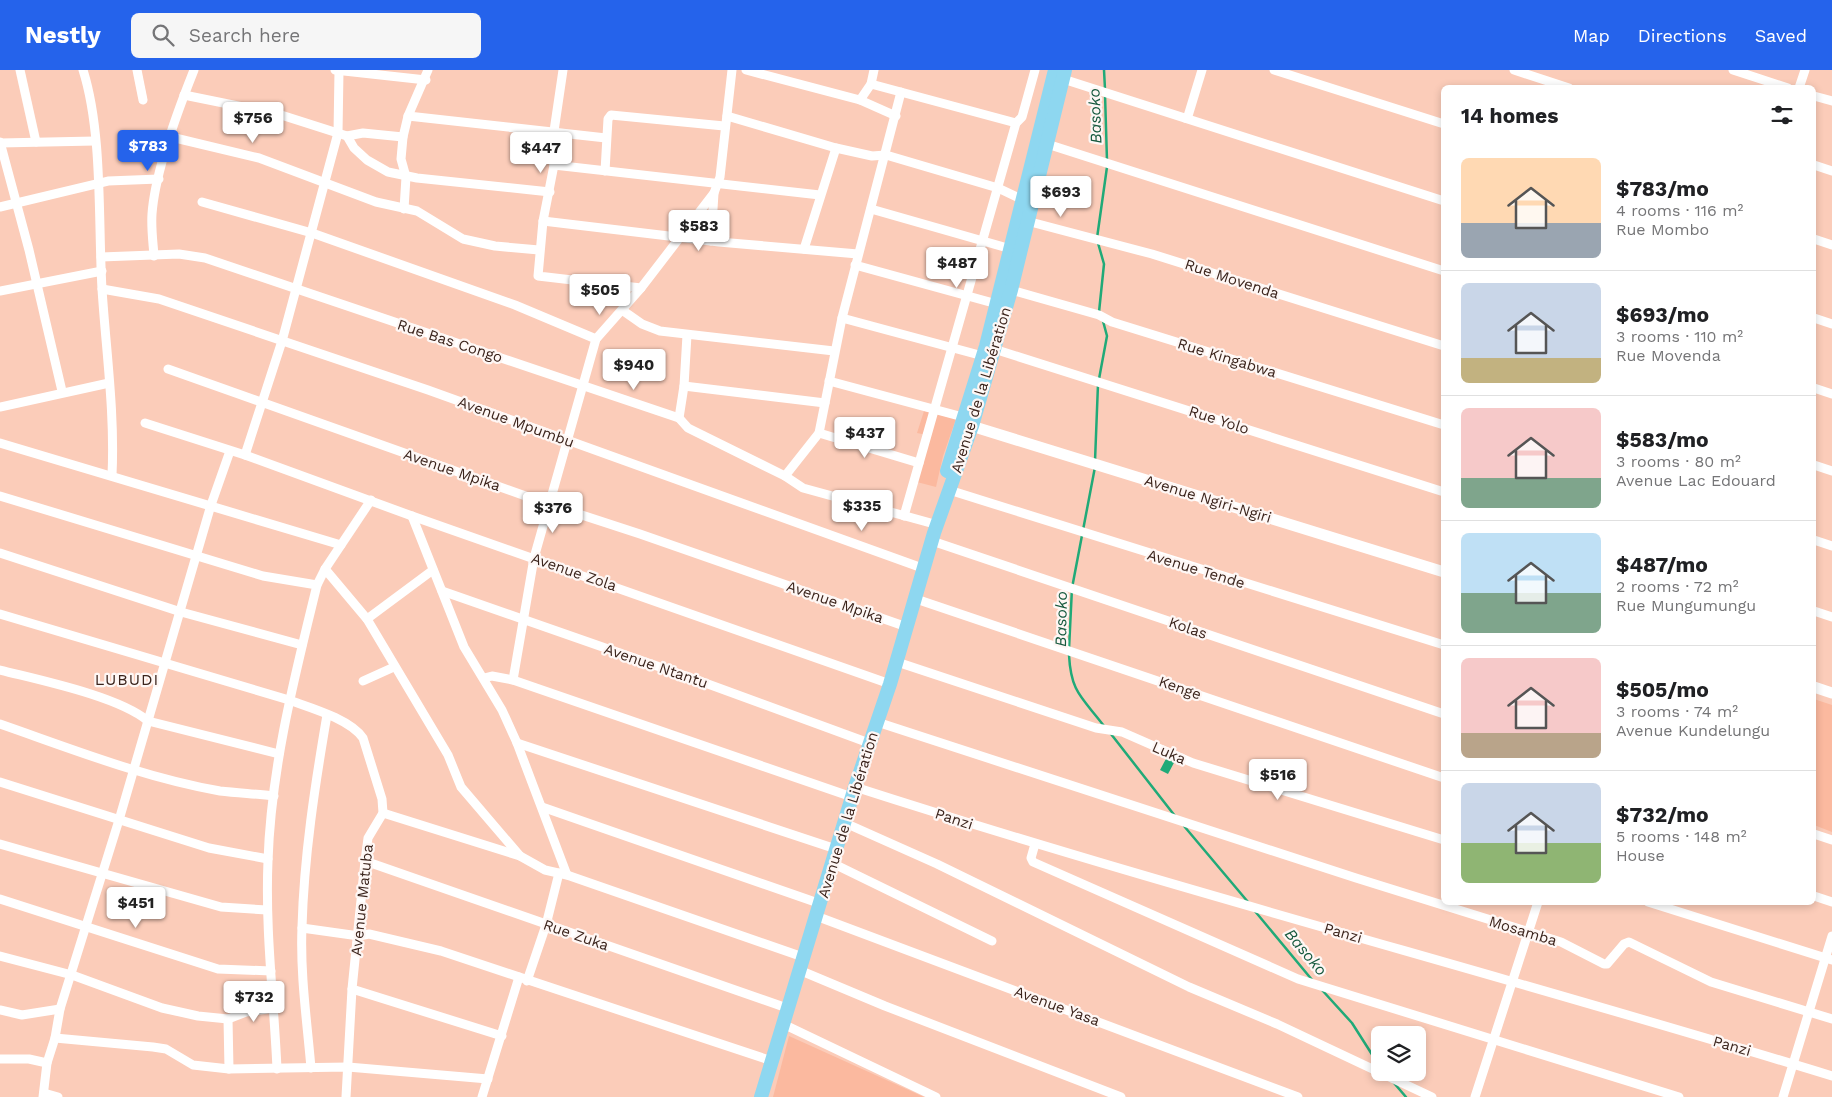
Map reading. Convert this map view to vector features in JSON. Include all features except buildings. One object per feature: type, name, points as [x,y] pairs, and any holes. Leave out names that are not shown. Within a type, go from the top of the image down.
[{"type":"highway","name":"Avenue de la Libération","points":[[761,1097],[869,743],[908,627],[965,422],[1011,290],[1024,220],[1047,144],[1061,73]]},
{"type":"highway","name":"Avenue de la Libération","points":[[988,352],[997,304],[1011,248],[1024,220],[1023,200],[1061,73]]},
{"type":"highway","name":"Avenue de la Libération","points":[[934,530],[949,490],[965,422]]},
{"type":"street","points":[[20,70],[36,142]]},
{"type":"street","points":[[83,70],[95,141],[102,289],[114,435],[112,475]]},
{"type":"street","points":[[137,70],[143,100]]},
{"type":"street","points":[[154,256],[152,213],[158,178],[184,95],[194,70]]},
{"type":"street","points":[[335,70],[426,80]]},
{"type":"street","points":[[404,209],[406,177],[401,159],[403,137],[408,116],[426,80],[428,70]]},
{"type":"street","points":[[563,70],[554,132],[554,165],[543,221],[537,273],[540,277],[642,288]]},
{"type":"street","points":[[513,680],[534,558],[596,339],[642,288],[719,184],[724,126],[727,116],[732,70]]},
{"type":"street","points":[[746,70],[860,100],[896,116]]},
{"type":"street","points":[[860,100],[871,84],[874,70]]},
{"type":"street","points":[[904,516],[936,410],[1016,123],[1022,117],[1035,70]]},
{"type":"street","points":[[1185,118],[1202,70]]},
{"type":"street","points":[[1274,70],[1441,123]]},
{"type":"street","points":[[1514,70],[1560,85]]},
{"type":"street","points":[[1732,70],[1779,85]]},
{"type":"street","points":[[1800,85],[1805,70]]},
{"type":"street","points":[[246,455],[282,341],[326,184],[343,134],[340,71]]},
{"type":"street","points":[[1061,73],[1107,93],[1441,200]]},
{"type":"street","points":[[871,84],[1016,123]]},
{"type":"street","points":[[786,476],[819,433],[842,318],[902,92]]},
{"type":"street","points":[[184,95],[278,114],[343,134],[363,133],[403,137]]},
{"type":"street","points":[[1816,97],[1832,102]]},
{"type":"street","points":[[606,171],[608,119],[617,114],[724,126]]},
{"type":"street","points":[[408,116],[606,138]]},
{"type":"street","points":[[727,116],[836,148],[872,156],[886,155],[998,188],[1023,200]]},
{"type":"street","points":[[343,134],[367,160],[388,172],[406,177],[550,192]]},
{"type":"street","points":[[171,137],[259,158],[376,202],[426,215],[462,239],[495,246],[539,250]]},
{"type":"street","points":[[62,391],[29,250],[0,143],[95,141]]},
{"type":"street","points":[[1047,144],[1441,270]]},
{"type":"street","points":[[804,249],[836,148]]},
{"type":"street","points":[[554,165],[820,195]]},
{"type":"street","points":[[1816,166],[1832,171]]},
{"type":"street","points":[[0,207],[98,183],[158,178]]},
{"type":"street","points":[[711,241],[714,193]]},
{"type":"street","points":[[202,202],[312,233],[515,305],[596,339]]},
{"type":"street","points":[[871,209],[1011,248]]},
{"type":"street","name":"Rue Movenda","points":[[1024,220],[1152,254],[1441,345]]},
{"type":"street","points":[[543,221],[711,241],[858,254]]},
{"type":"street","points":[[1816,240],[1832,245]]},
{"type":"street","name":"Rue Bas Congo","points":[[101,257],[179,254],[204,258],[296,291],[438,336],[679,418],[688,428],[786,476],[803,488],[904,516]]},
{"type":"street","points":[[855,265],[997,304]]},
{"type":"street","points":[[0,291],[102,271]]},
{"type":"street","name":"Avenue Mpumbu","points":[[102,289],[159,298],[428,390],[925,568]]},
{"type":"street","name":"Rue Kingabwa","points":[[1011,290],[1099,315],[1112,322],[1441,424]]},
{"type":"street","points":[[622,310],[642,324],[660,331],[834,351]]},
{"type":"street","name":"Rue Yolo","points":[[842,318],[953,349],[988,352],[1441,491]]},
{"type":"street","points":[[1816,319],[1832,324]]},
{"type":"street","points":[[679,418],[684,386],[687,335]]},
{"type":"street","name":"Avenue Mpika","points":[[168,369],[548,504],[908,627]]},
{"type":"street","points":[[829,381],[936,410],[965,422]]},
{"type":"street","points":[[0,407],[62,391],[109,383]]},
{"type":"street","points":[[684,386],[825,403]]},
{"type":"street","points":[[1816,389],[1832,394]]},
{"type":"street","name":"Avenue Ngiri-Ngiri","points":[[965,422],[1441,571]]},
{"type":"street","name":"Avenue Zola","points":[[145,423],[246,455],[412,516],[890,684]]},
{"type":"street","points":[[819,433],[919,463]]},
{"type":"street","points":[[0,443],[341,545]]},
{"type":"street","points":[[58,1097],[44,1095],[47,1064],[56,1038],[60,1009],[119,820],[211,505],[230,451]]},
{"type":"street","points":[[1816,466],[1832,471]]},
{"type":"street","name":"Avenue Tende","points":[[949,490],[1092,537],[1441,644]]},
{"type":"street","points":[[0,496],[264,576],[317,585]]},
{"type":"street","points":[[277,1069],[267,910],[268,859],[279,754],[289,700],[317,585],[325,569],[371,500]]},
{"type":"street","points":[[412,516],[464,647],[502,710],[517,742],[542,807],[563,874],[546,924],[502,1036],[482,1097]]},
{"type":"street","name":"Kolas","points":[[904,516],[1065,586],[1441,713]]},
{"type":"street","points":[[1816,541],[1832,546]]},
{"type":"street","points":[[0,553],[181,612],[302,645]]},
{"type":"street","points":[[325,569],[367,619],[448,755],[461,787],[520,856]]},
{"type":"street","points":[[367,619],[433,570]]},
{"type":"street","name":"Avenue Ntantu","points":[[442,591],[697,680],[869,743]]},
{"type":"street","name":"Kenge","points":[[916,599],[1441,777]]},
{"type":"street","points":[[1816,612],[1832,617]]},
{"type":"street","points":[[0,614],[166,662],[315,709],[354,727],[363,738],[382,799],[383,813],[520,856],[545,870],[563,874],[801,964],[885,1006],[1121,1097]]},
{"type":"street","name":"Luka","points":[[897,662],[1096,728],[1126,733],[1193,763],[1441,839]]},
{"type":"street","points":[[363,681],[394,666]]},
{"type":"street","points":[[0,670],[94,696],[133,710],[148,721],[279,754]]},
{"type":"street","name":"Panzi","points":[[484,678],[492,676],[513,680],[854,792],[1512,980],[1832,1076]]},
{"type":"street","points":[[1816,688],[1832,693]]},
{"type":"street","points":[[312,1068],[302,966],[302,928],[307,854],[327,715]]},
{"type":"street","name":"Mosamba","points":[[877,722],[1170,815],[1441,905]]},
{"type":"street","points":[[0,724],[133,769],[221,791],[274,796]]},
{"type":"street","points":[[517,742],[836,849]]},
{"type":"street","points":[[0,782],[209,848],[268,859]]},
{"type":"street","name":"Avenue Yasa","points":[[542,807],[818,910],[1298,1097]]},
{"type":"street","name":"Avenue Matuba","points":[[346,1097],[352,988],[359,936],[365,861],[368,838],[383,813]]},
{"type":"street","points":[[845,823],[937,864],[1188,987],[1277,1024],[1432,1097]]},
{"type":"street","points":[[1816,835],[1832,840]]},
{"type":"street","points":[[0,844],[41,854],[102,874],[221,907],[267,910]]},
{"type":"street","points":[[1035,844],[1031,858],[1033,862],[1298,979],[1678,1097]]},
{"type":"street","name":"Rue Zuka","points":[[365,861],[787,1008]]},
{"type":"street","points":[[832,863],[992,941]]},
{"type":"street","points":[[1816,897],[1832,902]]},
{"type":"street","points":[[0,899],[87,925],[218,969],[271,971]]},
{"type":"street","name":"Mosamba","points":[[1442,905],[1527,933],[1561,942],[1606,965],[1624,944],[1629,942],[1711,982],[1832,1019]]},
{"type":"street","points":[[1477,1096],[1493,1039],[1537,905]]},
{"type":"street","points":[[1658,905],[1829,959]]},
{"type":"street","points":[[302,928],[359,936],[369,934],[404,941],[772,1061]]},
{"type":"street","points":[[1783,1097],[1809,1012],[1829,959],[1832,936]]},
{"type":"street","points":[[0,956],[72,975],[162,1008],[228,1020],[246,1012],[274,1008]]},
{"type":"street","points":[[352,988],[502,1036]]},
{"type":"street","points":[[0,1010],[22,1015],[60,1009]]},
{"type":"street","points":[[228,1020],[229,1069]]},
{"type":"street","points":[[783,1024],[936,1097]]},
{"type":"street","points":[[56,1038],[153,1047],[166,1050],[194,1065],[229,1069],[348,1068],[488,1079]]},
{"type":"street","points":[[0,1059],[29,1059],[47,1064]]},
{"type":"shaded area","points":[[924,411],[956,419],[943,456],[936,487],[913,481],[927,435],[917,433]]},
{"type":"shaded area","points":[[1816,700],[1832,705],[1832,832],[1816,826]]},
{"type":"shaded area","points":[[1168,755],[1176,759],[1168,774],[1160,770]]},
{"type":"shaded area","points":[[789,1036],[924,1097],[773,1097]]},
{"type":"waterway","name":"Basoko","points":[[1104,70],[1105,89]]},
{"type":"waterway","name":"Basoko","points":[[1105,94],[1107,161]]},
{"type":"waterway","name":"Basoko","points":[[1097,238],[1107,167]]},
{"type":"waterway","name":"Basoko","points":[[1098,243],[1104,264],[1099,312]]},
{"type":"waterway","name":"Basoko","points":[[1099,379],[1107,336],[1103,321]]},
{"type":"waterway","name":"Basoko","points":[[1095,461],[1098,384]]},
{"type":"waterway","name":"Basoko","points":[[1069,649],[1072,588],[1095,467]]},
{"type":"waterway","name":"Basoko","points":[[1069,655],[1075,687],[1104,726]]},
{"type":"waterway","name":"Basoko","points":[[1111,734],[1175,816]]},
{"type":"waterway","name":"Basoko","points":[[1184,826],[1248,902]]},
{"type":"waterway","name":"Basoko","points":[[1254,910],[1313,981]]},
{"type":"waterway","name":"Basoko","points":[[1322,990],[1352,1023],[1371,1053]]},
{"type":"waterway","name":"Basoko","points":[[1394,1083],[1406,1097]]},
{"type":"district","name":"LUBUDI","points":[[127,679]]}]
